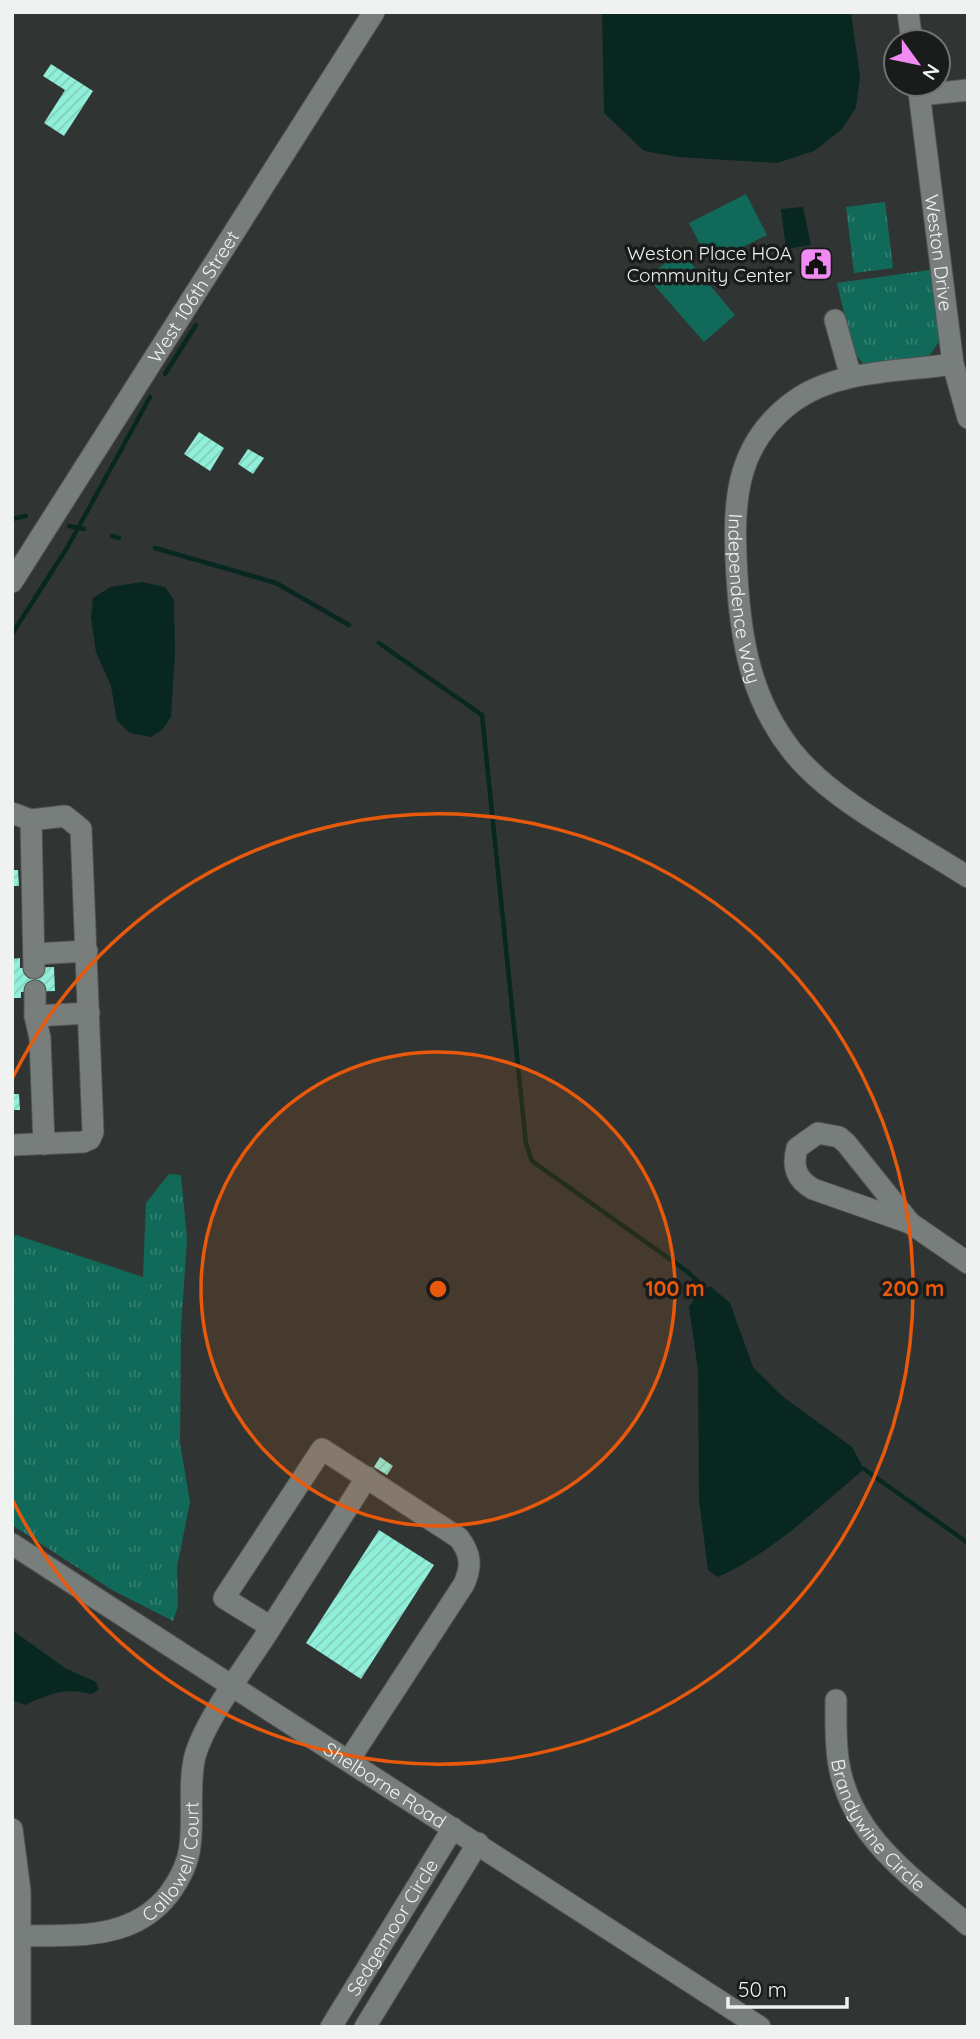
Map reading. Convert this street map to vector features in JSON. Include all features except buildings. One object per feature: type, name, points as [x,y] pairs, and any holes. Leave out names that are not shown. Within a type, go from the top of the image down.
[{"type":"street","name":"West 106th Street","points":[[12,582],[374,12]]},
{"type":"street","name":"Weston Drive","points":[[920,98],[953,364],[968,418]]},
{"type":"street","points":[[835,320],[851,377]]},
{"type":"street","name":"Independence Way","points":[[953,364],[851,377],[821,386],[786,407],[760,436],[743,469],[734,519],[741,626],[748,666],[758,695],[775,727],[814,775],[840,795],[968,877]]},
{"type":"street","points":[[12,1145],[83,1142],[90,1139],[93,1132],[87,951],[81,829],[65,816],[22,816],[34,961],[87,951]]},
{"type":"street","points":[[34,991],[35,1016],[40,1038],[44,1144]]},
{"type":"street","points":[[35,1016],[89,1013]]},
{"type":"street","points":[[909,1223],[839,1138],[818,1133],[797,1148],[795,1167],[806,1185],[909,1223],[968,1263]]},
{"type":"street","points":[[271,1627],[224,1598],[322,1449],[459,1538],[466,1546],[470,1566],[464,1584],[349,1760]]},
{"type":"street","name":"Callowell Court","points":[[21,1936],[95,1934],[124,1928],[148,1915],[165,1899],[189,1859],[196,1753],[205,1732],[367,1477]]},
{"type":"street","name":"Shelborne Road","points":[[12,1544],[760,2027]]},
{"type":"street","name":"Brandywine Circle","points":[[836,1700],[836,1747],[841,1776],[851,1806],[864,1829],[887,1854],[968,1925]]},
{"type":"street","name":"Sedgemoor Circle","points":[[331,2027],[453,1828]]},
{"type":"street","points":[[12,1829],[21,1936],[20,2027]]},
{"type":"street","name":"Sedgemoor Circle","points":[[365,2027],[478,1843]]},
{"type":"street","points":[[395,1922],[420,1937]]},
{"type":"green space","points":[[746,194],[767,235],[710,263],[689,223]]},
{"type":"green space","points":[[885,202],[893,268],[854,273],[846,207]]},
{"type":"green space","points":[[680,250],[735,315],[704,342],[648,278]]},
{"type":"green space","points":[[930,270],[940,340],[930,355],[864,365],[853,351],[837,283]]},
{"type":"green space","points":[[169,1174],[181,1175],[187,1239],[181,1327],[180,1443],[190,1502],[177,1567],[178,1606],[173,1621],[112,1590],[12,1525],[12,1238],[16,1235],[143,1277],[146,1203]]},
{"type":"shaded area","points":[[602,12],[851,12],[860,77],[856,108],[841,130],[814,151],[777,163],[678,157],[644,151],[604,113]]},
{"type":"shaded area","points":[[803,207],[811,245],[786,249],[781,209]]},
{"type":"shaded area","points":[[142,582],[165,587],[174,600],[175,652],[171,717],[162,730],[151,737],[130,733],[117,721],[111,686],[96,652],[91,618],[93,598],[110,587]]},
{"type":"shaded area","points":[[710,1286],[730,1303],[753,1367],[782,1396],[852,1447],[864,1469],[776,1542],[718,1577],[708,1570],[699,1500],[698,1370],[689,1307],[697,1295]]},
{"type":"shaded area","points":[[12,1630],[65,1668],[96,1682],[99,1690],[91,1694],[73,1691],[57,1693],[25,1705],[12,1700]]},
{"type":"waterway","points":[[165,374],[196,325]]},
{"type":"waterway","points":[[12,634],[67,548],[150,397]]},
{"type":"waterway","points":[[12,519],[26,516]]},
{"type":"waterway","points":[[69,526],[84,529]]},
{"type":"waterway","points":[[112,536],[119,538]]},
{"type":"waterway","points":[[155,548],[276,583],[349,625]]},
{"type":"waterway","points":[[379,643],[482,715],[526,1144],[532,1161],[688,1272],[705,1289]]},
{"type":"waterway","points":[[864,1469],[968,1543]]},
{"type":"place","name":"Weston Place HOA Community Center","points":[[816,264]]}]
